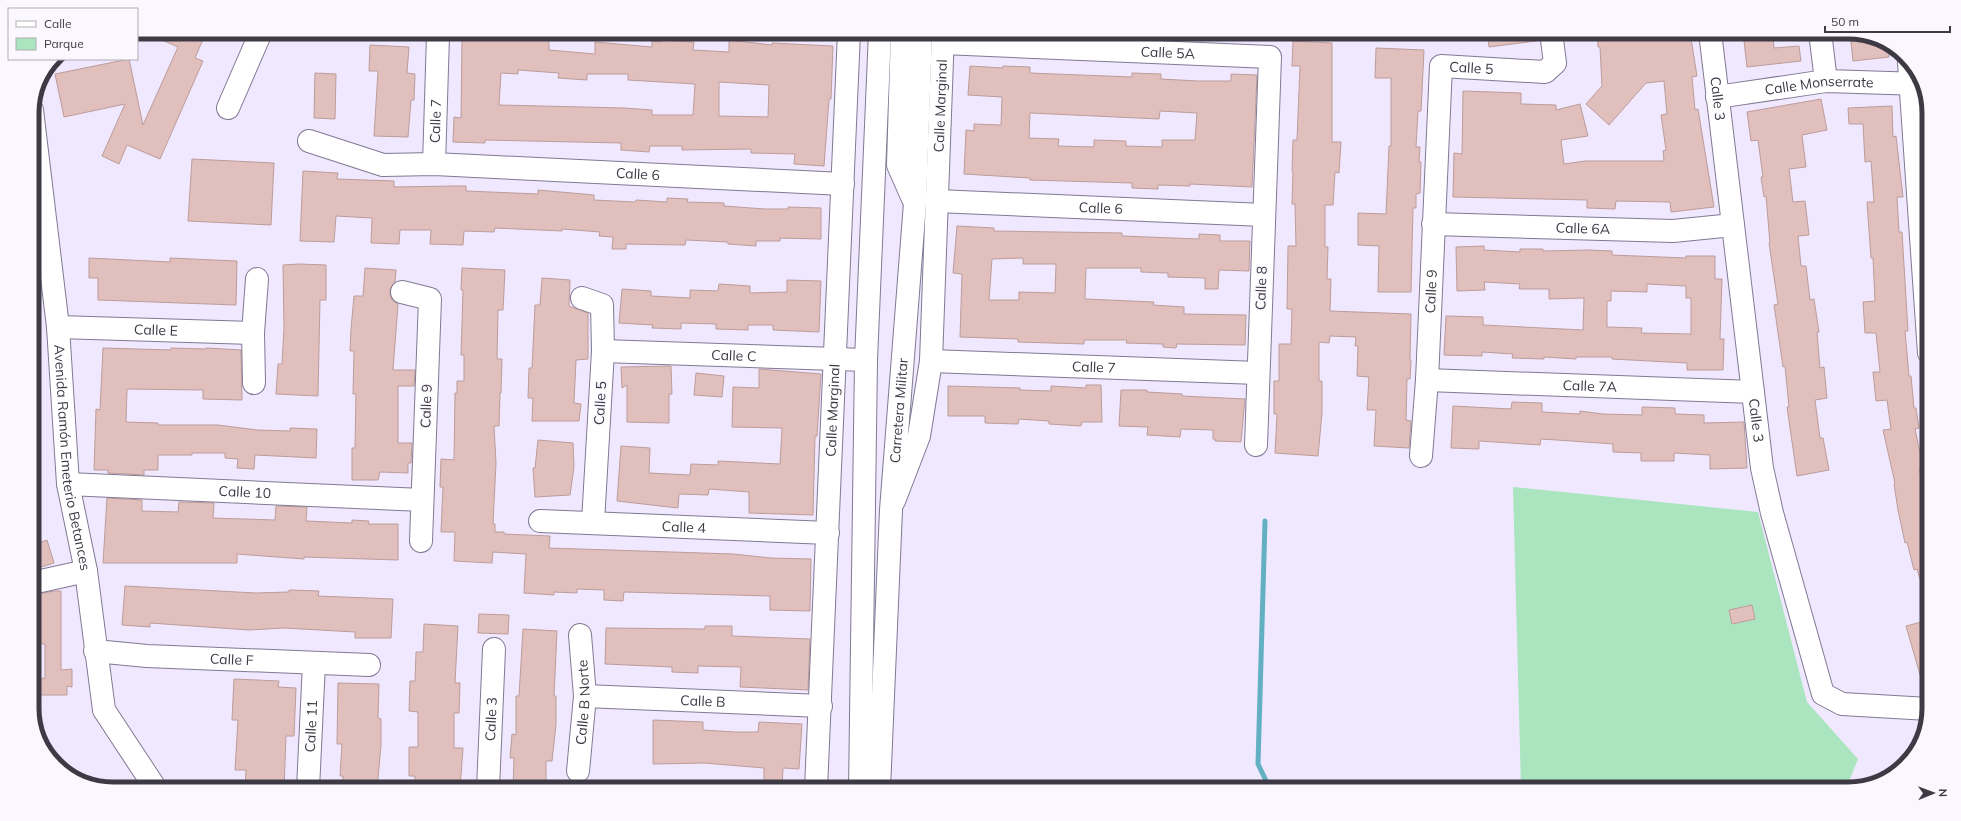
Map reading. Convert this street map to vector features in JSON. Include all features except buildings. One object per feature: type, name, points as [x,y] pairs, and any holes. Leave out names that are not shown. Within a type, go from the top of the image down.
[{"type":"street","points":[[228,108],[258,39]]},
{"type":"street","name":"Calle 7","points":[[434,164],[438,39]]},
{"type":"street","name":"Calle Marginal","points":[[816,782],[821,706],[849,39]]},
{"type":"street","points":[[860,782],[866,360],[880,39]]},
{"type":"street","points":[[902,39],[898,165],[915,203]]},
{"type":"street","name":"Carretera Militar","points":[[879,782],[891,510],[915,203],[921,39]]},
{"type":"street","name":"Calle Marginal","points":[[891,510],[919,436],[931,360],[943,39]]},
{"type":"street","name":"Calle 5A","points":[[996,39],[1102,41],[1270,57],[1267,131]]},
{"type":"street","name":"Calle 5","points":[[1436,154],[1441,66],[1545,72],[1555,63],[1552,39]]},
{"type":"street","name":"Calle 3","points":[[1711,39],[1762,468],[1772,513],[1824,694],[1842,704],[1922,709]]},
{"type":"street","points":[[1821,39],[1826,81]]},
{"type":"street","name":"Calle Monserrate","points":[[1717,97],[1826,81],[1912,77]]},
{"type":"street","points":[[1914,81],[1922,198]]},
{"type":"street","name":"Calle 8","points":[[1256,445],[1267,131]]},
{"type":"street","name":"Calle 6","points":[[309,142],[384,165],[434,164],[843,184]]},
{"type":"street","name":"Calle 9","points":[[1422,456],[1427,380],[1436,154]]},
{"type":"street","name":"Avenida Ramón Emeterio Betances","points":[[39,168],[58,326],[68,484],[86,570],[95,650],[104,710],[151,782]]},
{"type":"street","points":[[39,183],[42,193]]},
{"type":"street","name":"Calle 6","points":[[937,201],[1264,215]]},
{"type":"street","name":"Calle 6A","points":[[1433,224],[1673,231],[1733,225]]},
{"type":"street","points":[[254,383],[253,333],[257,279]]},
{"type":"street","name":"Calle 9","points":[[402,292],[430,299],[421,541]]},
{"type":"street","name":"Calle 5","points":[[582,298],[602,305],[603,351],[593,522]]},
{"type":"street","name":"Calle E","points":[[58,326],[253,333]]},
{"type":"street","name":"Calle C","points":[[603,351],[866,360]]},
{"type":"street","name":"Calle 7","points":[[931,360],[1258,372]]},
{"type":"street","name":"Calle 7A","points":[[1427,380],[1753,392]]},
{"type":"street","name":"Calle 10","points":[[68,484],[422,500]]},
{"type":"street","name":"Calle 4","points":[[540,521],[593,522],[828,533]]},
{"type":"street","points":[[39,581],[86,570]]},
{"type":"street","name":"Calle B Norte","points":[[578,771],[585,696],[580,635]]},
{"type":"street","name":"Calle 3","points":[[488,782],[494,649]]},
{"type":"street","name":"Calle F","points":[[95,650],[147,656],[369,665]]},
{"type":"street","name":"Calle 11","points":[[308,782],[314,663]]},
{"type":"street","name":"Calle B","points":[[585,696],[821,706]]},
{"type":"green space","points":[[1513,487],[1758,512],[1807,702],[1858,759],[1849,782],[1521,782]]},
{"type":"waterway","points":[[1265,521],[1258,764],[1267,782]]}]
